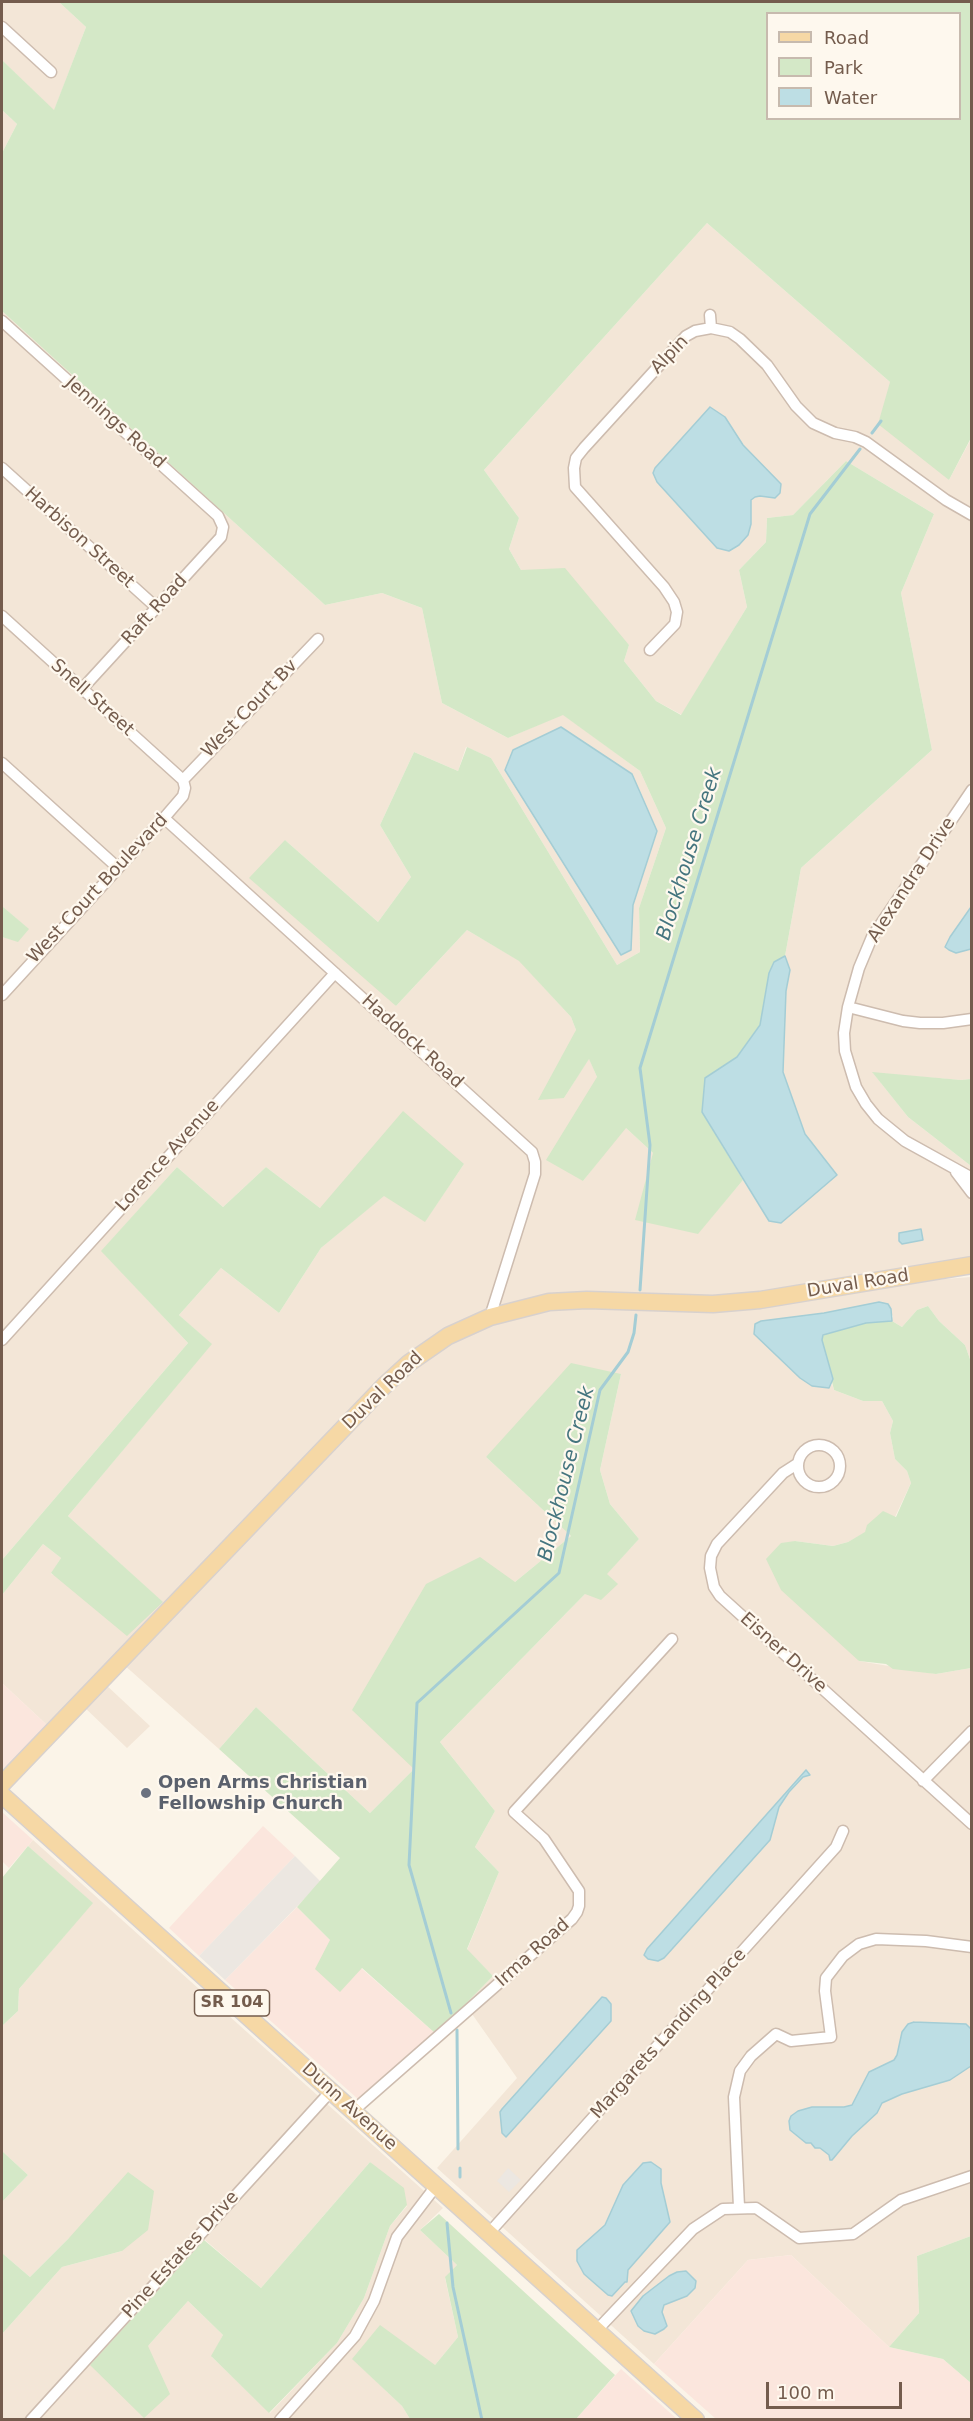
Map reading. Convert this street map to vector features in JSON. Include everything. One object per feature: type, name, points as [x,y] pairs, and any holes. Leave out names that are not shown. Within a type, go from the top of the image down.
[{"type":"main road","name":"Duval Road","points":[[2,1784],[398,1373],[448,1336],[490,1317],[524,1307],[568,1300],[713,1304],[760,1300],[972,1265]]},
{"type":"main road","name":"Dunn Avenue","points":[[2,1795],[696,2420]]},
{"type":"street","points":[[2,27],[51,72]]},
{"type":"street","points":[[710,315],[711,328]]},
{"type":"street","name":"Jennings Road","points":[[2,321],[218,516],[223,527]]},
{"type":"street","name":"Alpin","points":[[650,650],[675,624],[677,612],[675,602],[575,487],[574,468],[576,458],[584,448],[686,336],[695,331],[711,328],[729,332],[740,339],[767,365],[796,406],[813,423],[835,433],[866,442],[953,505],[972,515]]},
{"type":"street","name":"Harbison Street","points":[[2,468],[157,608]]},
{"type":"street","name":"Raft Road","points":[[82,689],[221,537],[223,527]]},
{"type":"street","name":"Snell Street","points":[[2,616],[183,780]]},
{"type":"street","name":"West Court Bv","points":[[183,780],[318,639]]},
{"type":"street","points":[[2,763],[117,867]]},
{"type":"street","name":"West Court Boulevard","points":[[2,995],[183,796],[185,788],[183,780]]},
{"type":"street","name":"Alexandra Drive","points":[[972,790],[872,937],[859,968],[848,1007],[844,1033],[845,1051],[856,1087],[866,1104],[892,1132],[972,1178]]},
{"type":"street","name":"Haddock Road","points":[[164,818],[532,1152],[535,1174],[490,1317]]},
{"type":"street","name":"Lorence Avenue","points":[[2,1340],[335,973]]},
{"type":"street","points":[[848,1007],[903,1022],[943,1023],[972,1019]]},
{"type":"street","name":"Alexandra Drive","points":[[952,1167],[972,1193]]},
{"type":"street","name":"Eisner Drive","points":[[797,1464],[805,1482],[817,1487],[831,1483],[839,1471],[840,1464],[834,1450],[820,1444],[808,1447],[799,1457],[797,1464],[783,1473],[717,1544],[711,1556],[710,1568],[714,1587],[720,1596],[972,1824]]},
{"type":"street","name":"Irma Road","points":[[352,2111],[577,1912],[579,1891],[544,1839],[514,1812],[672,1639]]},
{"type":"street","points":[[923,1780],[972,1731]]},
{"type":"street","name":"Margarets Landing Place","points":[[489,2233],[836,1847],[843,1831]]},
{"type":"street","points":[[739,2207],[734,2097],[740,2071],[751,2056],[776,2034],[791,2041],[831,2037],[825,1991],[826,1978],[843,1956],[859,1944],[876,1939],[926,1941],[972,1947]]},
{"type":"street","name":"Pine Estates Drive","points":[[31,2420],[331,2091]]},
{"type":"street","points":[[597,2330],[693,2229],[723,2209],[756,2208],[799,2238],[853,2234],[901,2200],[972,2176]]},
{"type":"street","points":[[280,2420],[355,2336],[374,2301],[397,2237],[436,2186]]},
{"type":"shaded area","points":[[2,2],[59,2],[86,27],[54,111],[2,60]]},
{"type":"shaded area","points":[[2,110],[17,124],[2,153]]},
{"type":"shaded area","points":[[707,223],[890,382],[949,480],[972,437],[971,1079],[873,1073],[908,1117],[971,1166],[971,1257],[743,1297],[593,1294],[450,1328],[47,1725],[2,1683],[2,1595],[43,1544],[61,1558],[51,1574],[162,1602],[68,1516],[211,1344],[179,1315],[221,1268],[279,1313],[321,1248],[384,1195],[425,1221],[464,1164],[320,1208],[266,1167],[223,1207],[177,1167],[102,1251],[188,1343],[2,1560],[2,937],[18,941],[28,929],[2,906],[2,311],[325,605],[382,593],[422,608],[442,703],[508,738],[563,714],[640,771],[666,828],[639,908],[640,952],[617,965],[491,758],[466,747],[458,771],[414,752],[380,825],[411,877],[378,922],[285,840],[396,1006],[467,930],[520,961],[571,1017],[576,1030],[564,1098],[589,1058],[597,1077],[583,1181],[625,1127],[653,1153],[697,1234],[743,1180],[769,1221],[836,1175],[805,1134],[783,1072],[786,991],[790,971],[785,956],[801,868],[932,750],[901,593],[934,514],[846,461],[793,515],[767,518],[766,542],[739,570],[747,607],[682,715],[656,701],[624,661],[629,645],[521,570],[509,549],[519,518],[484,470]]},
{"type":"shaded area","points":[[971,1277],[971,1362],[965,1345],[939,1321],[928,1306],[917,1310],[902,1327],[892,1321],[893,1316],[879,1302],[824,1313],[779,1357],[791,1370],[812,1385],[829,1388],[832,1384],[834,1390],[863,1401],[882,1401],[893,1421],[890,1433],[895,1459],[907,1471],[911,1483],[895,1517],[848,1542],[833,1546],[795,1541],[859,1661],[936,1674],[971,1668],[971,2236],[917,2256],[919,2313],[889,2347],[791,2255],[748,2260],[654,2364],[437,2168],[517,2078],[465,2004],[493,1976],[467,1950],[499,1872],[475,1847],[495,1811],[440,1742],[585,1594],[617,1584],[606,1574],[639,1539],[610,1504],[600,1470],[621,1374],[486,1457],[571,1536],[515,1582],[414,1769],[370,1813],[256,1707],[219,1749],[123,1664],[388,1389],[450,1340],[536,1309]]},
{"type":"shaded area","points":[[2,1683],[47,1725],[2,1769]]},
{"type":"shaded area","points":[[104,1683],[150,1726],[127,1748],[83,1706]]},
{"type":"shaded area","points":[[2,1812],[33,1840],[9,1868],[2,1861]]},
{"type":"shaded area","points":[[263,1826],[295,1856],[199,1956],[169,1928]]},
{"type":"shaded area","points":[[33,1840],[443,2208],[420,2230],[457,2265],[445,2278],[458,2337],[435,2365],[353,2359],[402,2406],[410,2419],[2,2419],[2,2334],[62,2267],[122,2251],[69,2238],[30,2277],[2,2253],[2,2202],[28,2175],[2,2151],[2,2026],[18,2011],[19,1989],[92,1903],[28,1846]],"holes":[[[370,2162],[407,2206],[390,2226],[364,2298],[337,2343],[270,2413],[212,2357],[223,2335],[188,2301],[148,2346],[205,2240],[261,2288]]]},
{"type":"shaded area","points":[[295,1856],[321,1882],[225,1980],[199,1956]]},
{"type":"shaded area","points":[[297,1907],[330,1940],[340,1991],[361,1968],[436,2034],[359,2100],[225,1980]]},
{"type":"shaded area","points":[[508,2168],[521,2180],[509,2192],[497,2181]]},
{"type":"shaded area","points":[[791,2255],[889,2347],[943,2359],[971,2383],[971,2419],[716,2419],[654,2364],[748,2260]]},
{"type":"shaded area","points":[[621,2369],[677,2419],[576,2419]]},
{"type":"green space","points":[[59,2],[971,2],[972,436],[949,480],[878,424],[890,382],[707,223],[484,470],[519,518],[509,549],[521,570],[565,568],[629,645],[624,661],[656,701],[681,715],[747,607],[739,570],[766,542],[767,518],[793,515],[846,461],[934,514],[901,593],[932,750],[801,868],[785,956],[774,962],[769,973],[760,1025],[737,1057],[705,1078],[702,1112],[743,1180],[698,1234],[635,1220],[653,1153],[626,1128],[583,1181],[546,1160],[597,1077],[589,1059],[564,1098],[538,1100],[576,1030],[571,1017],[519,961],[467,930],[396,1006],[249,878],[285,840],[378,922],[411,877],[380,825],[414,752],[458,771],[467,747],[491,758],[617,965],[640,952],[639,908],[666,828],[640,771],[563,715],[508,738],[442,703],[422,608],[382,593],[325,605],[2,311],[2,153],[17,124],[2,110],[2,60],[54,110],[86,27]]},
{"type":"green space","points":[[2,906],[29,929],[18,942],[2,937]]},
{"type":"green space","points":[[872,1072],[971,1079],[971,1166],[908,1117]]},
{"type":"green space","points":[[403,1111],[464,1164],[425,1222],[384,1196],[321,1248],[279,1313],[221,1268],[179,1315],[212,1344],[68,1516],[163,1602],[127,1636],[51,1573],[61,1558],[43,1544],[2,1595],[2,1560],[188,1343],[101,1251],[177,1167],[223,1207],[266,1167],[320,1208]]},
{"type":"green space","points":[[928,1306],[939,1321],[965,1345],[971,1362],[971,1668],[936,1674],[893,1669],[886,1664],[859,1661],[781,1590],[766,1559],[781,1543],[795,1541],[833,1546],[848,1542],[865,1532],[867,1525],[883,1511],[896,1517],[911,1483],[907,1471],[895,1459],[890,1433],[893,1421],[882,1401],[863,1401],[834,1390],[821,1337],[831,1331],[866,1323],[892,1321],[902,1327],[917,1310]]},
{"type":"green space","points":[[571,1363],[621,1374],[600,1470],[610,1504],[639,1539],[607,1574],[618,1584],[601,1600],[585,1594],[440,1742],[495,1811],[475,1847],[499,1872],[467,1949],[493,1976],[436,2034],[362,1968],[340,1992],[315,1969],[330,1940],[297,1907],[340,1858],[219,1749],[256,1707],[370,1813],[414,1769],[352,1710],[426,1584],[480,1557],[515,1582],[571,1536],[486,1457]]},
{"type":"green space","points":[[28,1846],[93,1903],[19,1989],[18,2011],[2,2026],[2,1878]]},
{"type":"green space","points":[[2,2151],[28,2175],[2,2202]]},
{"type":"green space","points":[[370,2162],[404,2188],[407,2205],[390,2226],[364,2298],[337,2343],[269,2413],[211,2356],[223,2335],[188,2301],[148,2346],[170,2394],[144,2418],[90,2365],[204,2240],[261,2288]]},
{"type":"green space","points":[[128,2172],[154,2191],[148,2230],[122,2251],[62,2267],[2,2334],[2,2253],[30,2277],[69,2238]]},
{"type":"green space","points":[[439,2214],[615,2375],[576,2419],[410,2419],[402,2406],[352,2359],[380,2325],[435,2365],[458,2337],[445,2277],[457,2265],[420,2230]]},
{"type":"green space","points":[[972,2236],[971,2383],[943,2359],[889,2347],[919,2313],[917,2256]]},
{"type":"water","points":[[710,407],[725,417],[743,445],[781,484],[780,493],[775,498],[760,496],[751,500],[751,524],[748,535],[739,545],[729,551],[717,548],[657,482],[653,473]]},
{"type":"water","points":[[561,727],[632,774],[657,831],[633,905],[631,950],[621,955],[505,770],[513,750]]},
{"type":"water","points":[[971,907],[971,949],[956,953],[945,947]]},
{"type":"water","points":[[785,956],[790,970],[786,991],[783,1072],[805,1134],[837,1175],[781,1223],[769,1221],[702,1112],[705,1078],[737,1057],[760,1025],[769,973],[774,962]]},
{"type":"water","points":[[921,1229],[923,1240],[902,1244],[899,1241],[899,1233]]},
{"type":"water","points":[[879,1302],[888,1304],[892,1321],[866,1323],[823,1335],[822,1340],[833,1379],[829,1388],[812,1386],[800,1378],[754,1334],[755,1324],[761,1321],[824,1313]]},
{"type":"water","points":[[806,1770],[810,1775],[803,1777],[779,1807],[770,1840],[664,1958],[658,1961],[648,1959],[644,1955],[647,1949]]},
{"type":"water","points":[[602,1997],[611,2004],[611,2021],[506,2137],[502,2133],[500,2112],[502,2109]]},
{"type":"water","points":[[914,2022],[966,2024],[971,2029],[971,2066],[950,2080],[902,2094],[882,2103],[877,2113],[852,2136],[832,2160],[820,2148],[806,2143],[790,2130],[791,2116],[798,2111],[812,2107],[852,2105],[869,2072],[894,2060],[902,2032],[908,2024]]},
{"type":"water","points":[[651,2162],[661,2169],[661,2183],[670,2222],[628,2270],[627,2282],[612,2296],[608,2295],[584,2274],[577,2261],[577,2250],[605,2225],[623,2185],[643,2163]]},
{"type":"water","points":[[686,2271],[696,2281],[695,2288],[687,2296],[664,2305],[662,2312],[667,2326],[664,2329],[655,2334],[644,2331],[638,2326],[631,2311],[643,2296],[669,2276]]},
{"type":"waterway","name":"Blockhouse Creek","points":[[872,433],[881,421]]},
{"type":"waterway","name":"Blockhouse Creek","points":[[640,1290],[650,1145],[640,1068],[810,514],[860,449]]},
{"type":"waterway","name":"Blockhouse Creek","points":[[451,2013],[409,1865],[417,1703],[559,1573],[600,1390],[628,1352],[634,1333],[636,1315]]},
{"type":"waterway","name":"Blockhouse Creek","points":[[457,2030],[458,2149]]},
{"type":"waterway","name":"Blockhouse Creek","points":[[460,2168],[460,2177]]},
{"type":"waterway","name":"Blockhouse Creek","points":[[447,2223],[453,2287],[482,2420]]},
{"type":"place","name":"Open Arms Christian Fellowship Church","points":[[146,1793]]}]
